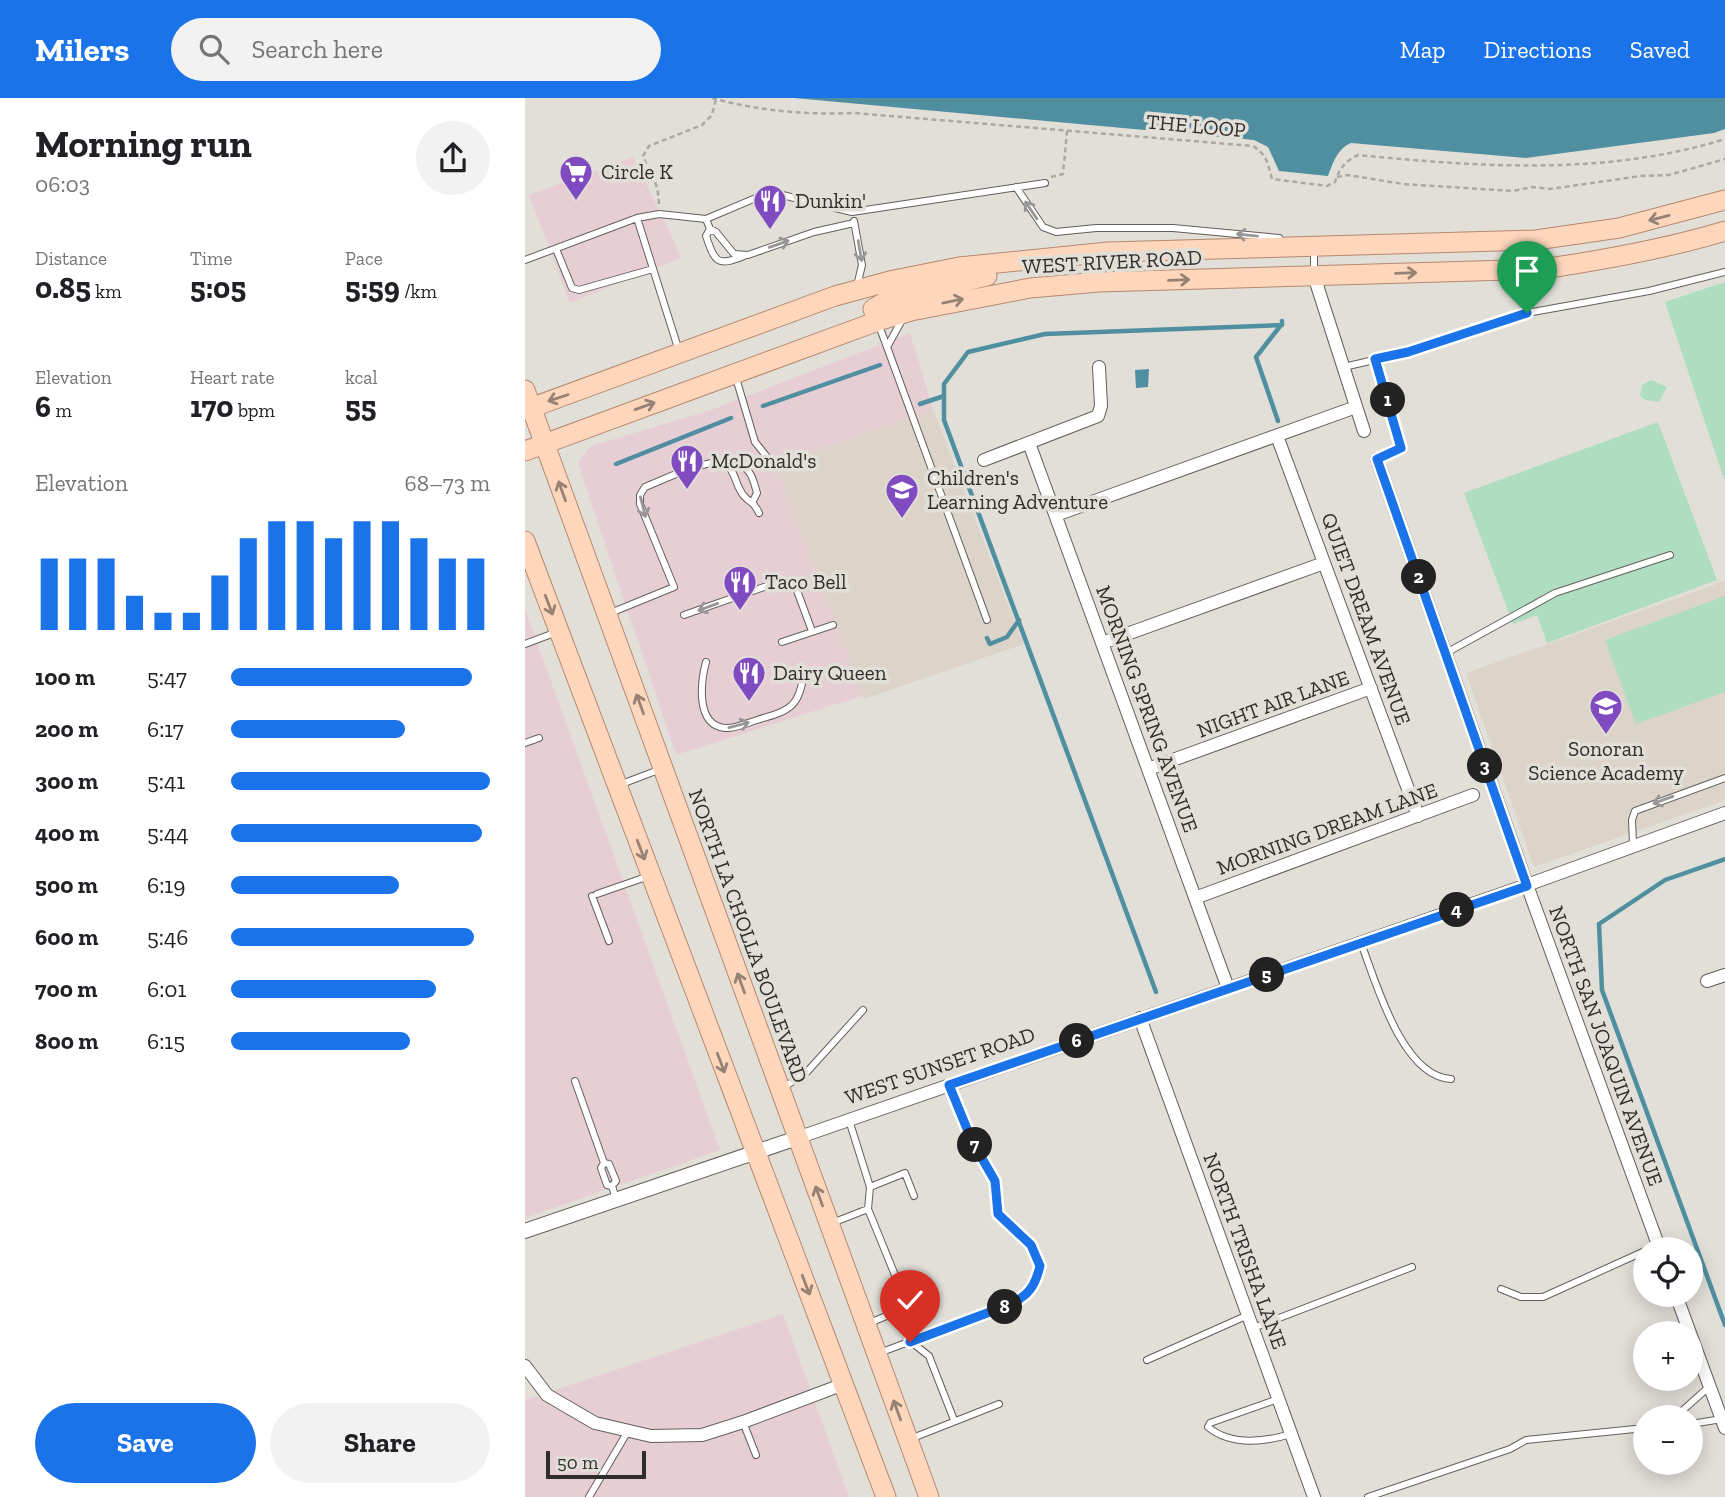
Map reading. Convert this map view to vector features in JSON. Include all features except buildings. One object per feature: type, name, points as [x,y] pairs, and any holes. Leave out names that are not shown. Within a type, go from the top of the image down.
[{"type":"main road","name":"WEST RIVER ROAD","points":[[527,402],[680,353],[855,290],[959,267],[1108,252],[1536,240],[1619,228],[1725,200]]},
{"type":"main road","name":"WEST RIVER ROAD","points":[[525,450],[878,321],[911,311],[1030,288],[1100,282],[1542,269],[1608,260],[1679,245],[1725,231]]},
{"type":"main road","points":[[878,321],[873,309],[888,300],[1007,271],[1026,259]]},
{"type":"main road","name":"NORTH LA CHOLLA BOULEVARD","points":[[527,402],[545,443],[929,1497]]},
{"type":"main road","points":[[525,541],[886,1497]]},
{"type":"street","points":[[1314,276],[1364,431]]},
{"type":"street","points":[[983,460],[1098,416],[1101,406],[1098,367]]},
{"type":"street","points":[[1056,516],[1356,407]]},
{"type":"street","name":"QUIET DREAM AVENUE","points":[[1277,436],[1418,816]]},
{"type":"street","name":"MORNING SPRING AVENUE","points":[[1030,443],[1228,988]]},
{"type":"street","name":"NORTH SAN JOAQUIN AVENUE","points":[[1377,459],[1649,1237]]},
{"type":"street","points":[[1102,643],[1324,564]]},
{"type":"street","name":"NIGHT AIR LANE","points":[[1148,769],[1371,688]]},
{"type":"street","name":"MORNING DREAM LANE","points":[[1195,898],[1473,795]]},
{"type":"street","name":"WEST SUNSET ROAD","points":[[525,1230],[614,1193],[755,1153],[1527,886],[1725,813]]},
{"type":"street","points":[[1707,981],[1725,975]]},
{"type":"street","name":"NORTH TRISHA LANE","points":[[1140,1018],[1314,1497]]},
{"type":"street","points":[[1680,1307],[1723,1423]]},
{"type":"street","points":[[525,1366],[547,1395],[595,1423],[650,1436],[702,1435],[844,1384]]},
{"type":"lane","points":[[525,260],[637,218],[659,214],[706,219],[770,192],[852,212],[1045,183]]},
{"type":"lane","points":[[1016,187],[1042,227],[1056,232],[1096,228],[1173,228],[1304,242],[1314,247],[1314,276]]},
{"type":"lane","points":[[852,212],[862,265],[855,290]]},
{"type":"lane","points":[[637,218],[680,353]]},
{"type":"lane","points":[[706,219],[710,229],[716,232],[734,254],[748,255]]},
{"type":"lane","points":[[710,229],[706,236],[713,257],[720,262],[729,262],[814,232],[854,223]]},
{"type":"lane","points":[[556,249],[572,288],[579,290],[653,269]]},
{"type":"lane","points":[[1342,367],[1408,352],[1527,313],[1649,291],[1725,272]]},
{"type":"lane","points":[[887,346],[899,323],[911,311]]},
{"type":"lane","points":[[878,321],[987,620]]},
{"type":"lane","points":[[1375,359],[1401,448],[1377,459]]},
{"type":"lane","points":[[735,373],[755,442],[771,462]]},
{"type":"lane","points":[[723,460],[732,469],[744,496],[753,502],[759,513]]},
{"type":"lane","points":[[607,614],[674,587],[640,505],[640,495],[645,487],[723,460],[741,465],[749,472],[757,493],[753,502]]},
{"type":"lane","points":[[1446,653],[1555,593],[1670,555]]},
{"type":"lane","points":[[684,615],[784,580],[796,588],[812,631]]},
{"type":"lane","points":[[782,642],[833,625]]},
{"type":"lane","points":[[525,644],[559,631]]},
{"type":"lane","points":[[706,662],[702,702],[709,719],[720,727],[735,727],[789,708],[798,695],[803,680]]},
{"type":"lane","points":[[525,743],[539,738]]},
{"type":"lane","points":[[617,786],[663,769]]},
{"type":"lane","points":[[1633,846],[1632,820],[1635,811],[1725,778]]},
{"type":"lane","points":[[609,941],[595,895],[651,876]]},
{"type":"lane","points":[[1361,943],[1395,1030],[1423,1069],[1440,1078],[1451,1079]]},
{"type":"lane","points":[[779,1090],[806,1073],[863,1010]]},
{"type":"lane","points":[[575,1081],[604,1163],[609,1164],[616,1181],[614,1193]]},
{"type":"lane","points":[[877,1354],[1026,1296],[1034,1287],[1040,1266],[1031,1245],[998,1214],[995,1181],[972,1141],[949,1085]]},
{"type":"lane","points":[[849,1120],[870,1186],[868,1209],[908,1307],[866,1324]]},
{"type":"lane","points":[[870,1186],[905,1173],[914,1196]]},
{"type":"lane","points":[[829,1224],[868,1209]]},
{"type":"lane","points":[[1501,1289],[1521,1297],[1543,1297],[1633,1258]]},
{"type":"lane","points":[[1253,1328],[1412,1267]]},
{"type":"lane","points":[[1147,1360],[1248,1315]]},
{"type":"lane","points":[[910,1342],[929,1356],[954,1420]]},
{"type":"lane","points":[[1689,1405],[1710,1386]]},
{"type":"lane","points":[[1278,1399],[1210,1423],[1208,1427],[1216,1434],[1253,1442],[1291,1434]]},
{"type":"lane","points":[[908,1440],[999,1404]]},
{"type":"lane","points":[[743,1422],[756,1455]]},
{"type":"lane","points":[[1703,1424],[1723,1423]]},
{"type":"lane","points":[[589,1497],[628,1430]]},
{"type":"lane","points":[[1368,1497],[1510,1449],[1526,1440],[1633,1430]]},
{"type":"path","name":"THE LOOP","points":[[712,98],[747,108],[792,113],[854,113],[1253,146],[1267,159],[1272,179],[1327,186],[1335,182],[1337,177]]},
{"type":"path","points":[[659,214],[656,179],[649,171],[643,156],[649,146],[702,125],[712,115],[716,99]]},
{"type":"path","points":[[1045,183],[1050,178],[1063,174],[1066,131]]},
{"type":"path","points":[[1725,139],[1661,154],[1529,167],[1479,166],[1358,155],[1349,159],[1339,169],[1337,177],[1348,175],[1403,184],[1513,191],[1669,175],[1725,159]]},
{"type":"shaded area","points":[[633,157],[681,258],[570,303],[529,195]]},
{"type":"shaded area","points":[[910,333],[933,409],[1010,613],[1025,644],[676,755],[578,463],[591,446],[711,410]]},
{"type":"shaded area","points":[[933,409],[1023,644],[864,699],[775,465]]},
{"type":"shaded area","name":"Sonoran Science Academy","points":[[1725,581],[1725,800],[1534,867],[1466,673]]},
{"type":"shaded area","points":[[525,609],[720,1150],[525,1218]]},
{"type":"shaded area","points":[[783,1314],[849,1497],[525,1497],[525,1400]]},
{"type":"green space","points":[[1725,282],[1725,479],[1724,479],[1665,302]]},
{"type":"green space","points":[[1651,380],[1667,387],[1659,402],[1645,400],[1640,395],[1642,385]]},
{"type":"green space","points":[[1658,422],[1717,580],[1547,643],[1537,615],[1513,624],[1464,493]]},
{"type":"green space","points":[[1725,596],[1725,692],[1636,724],[1605,640]]},
{"type":"water","points":[[794,98],[1725,98],[1725,129],[1714,133],[1526,158],[1351,143],[1339,153],[1328,176],[1279,171],[1268,147],[1254,140]]},
{"type":"water","points":[[1149,369],[1148,387],[1136,388],[1135,370]]},
{"type":"waterway","points":[[1156,992],[944,420],[944,384],[968,352],[1045,334],[1282,325],[1282,321]]},
{"type":"waterway","points":[[1278,421],[1256,357],[1281,325]]},
{"type":"waterway","points":[[763,406],[880,365]]},
{"type":"waterway","points":[[920,404],[944,396]]},
{"type":"waterway","points":[[616,464],[731,418]]},
{"type":"waterway","points":[[987,638],[990,644],[1007,637],[1019,620]]},
{"type":"waterway","points":[[1725,859],[1665,880],[1599,924],[1602,990],[1725,1325]]},
{"type":"place","name":"Circle K","points":[[576,202]]},
{"type":"place","name":"Dunkin'","points":[[770,231]]},
{"type":"place","name":"McDonald's","points":[[687,491]]},
{"type":"place","name":"Children's Learning Adventure","points":[[902,520]]},
{"type":"place","name":"Taco Bell","points":[[740,612]]},
{"type":"place","name":"Dairy Queen","points":[[749,703]]},
{"type":"place","name":"Sonoran Science Academy","points":[[1606,736]]},
{"type":"route","points":[[910,1342],[1026,1296],[1034,1287],[1040,1266],[1031,1245],[998,1214],[995,1181],[972,1141],[949,1085],[1527,886],[1377,459],[1401,448],[1375,359],[1408,352],[1527,313]]}]
